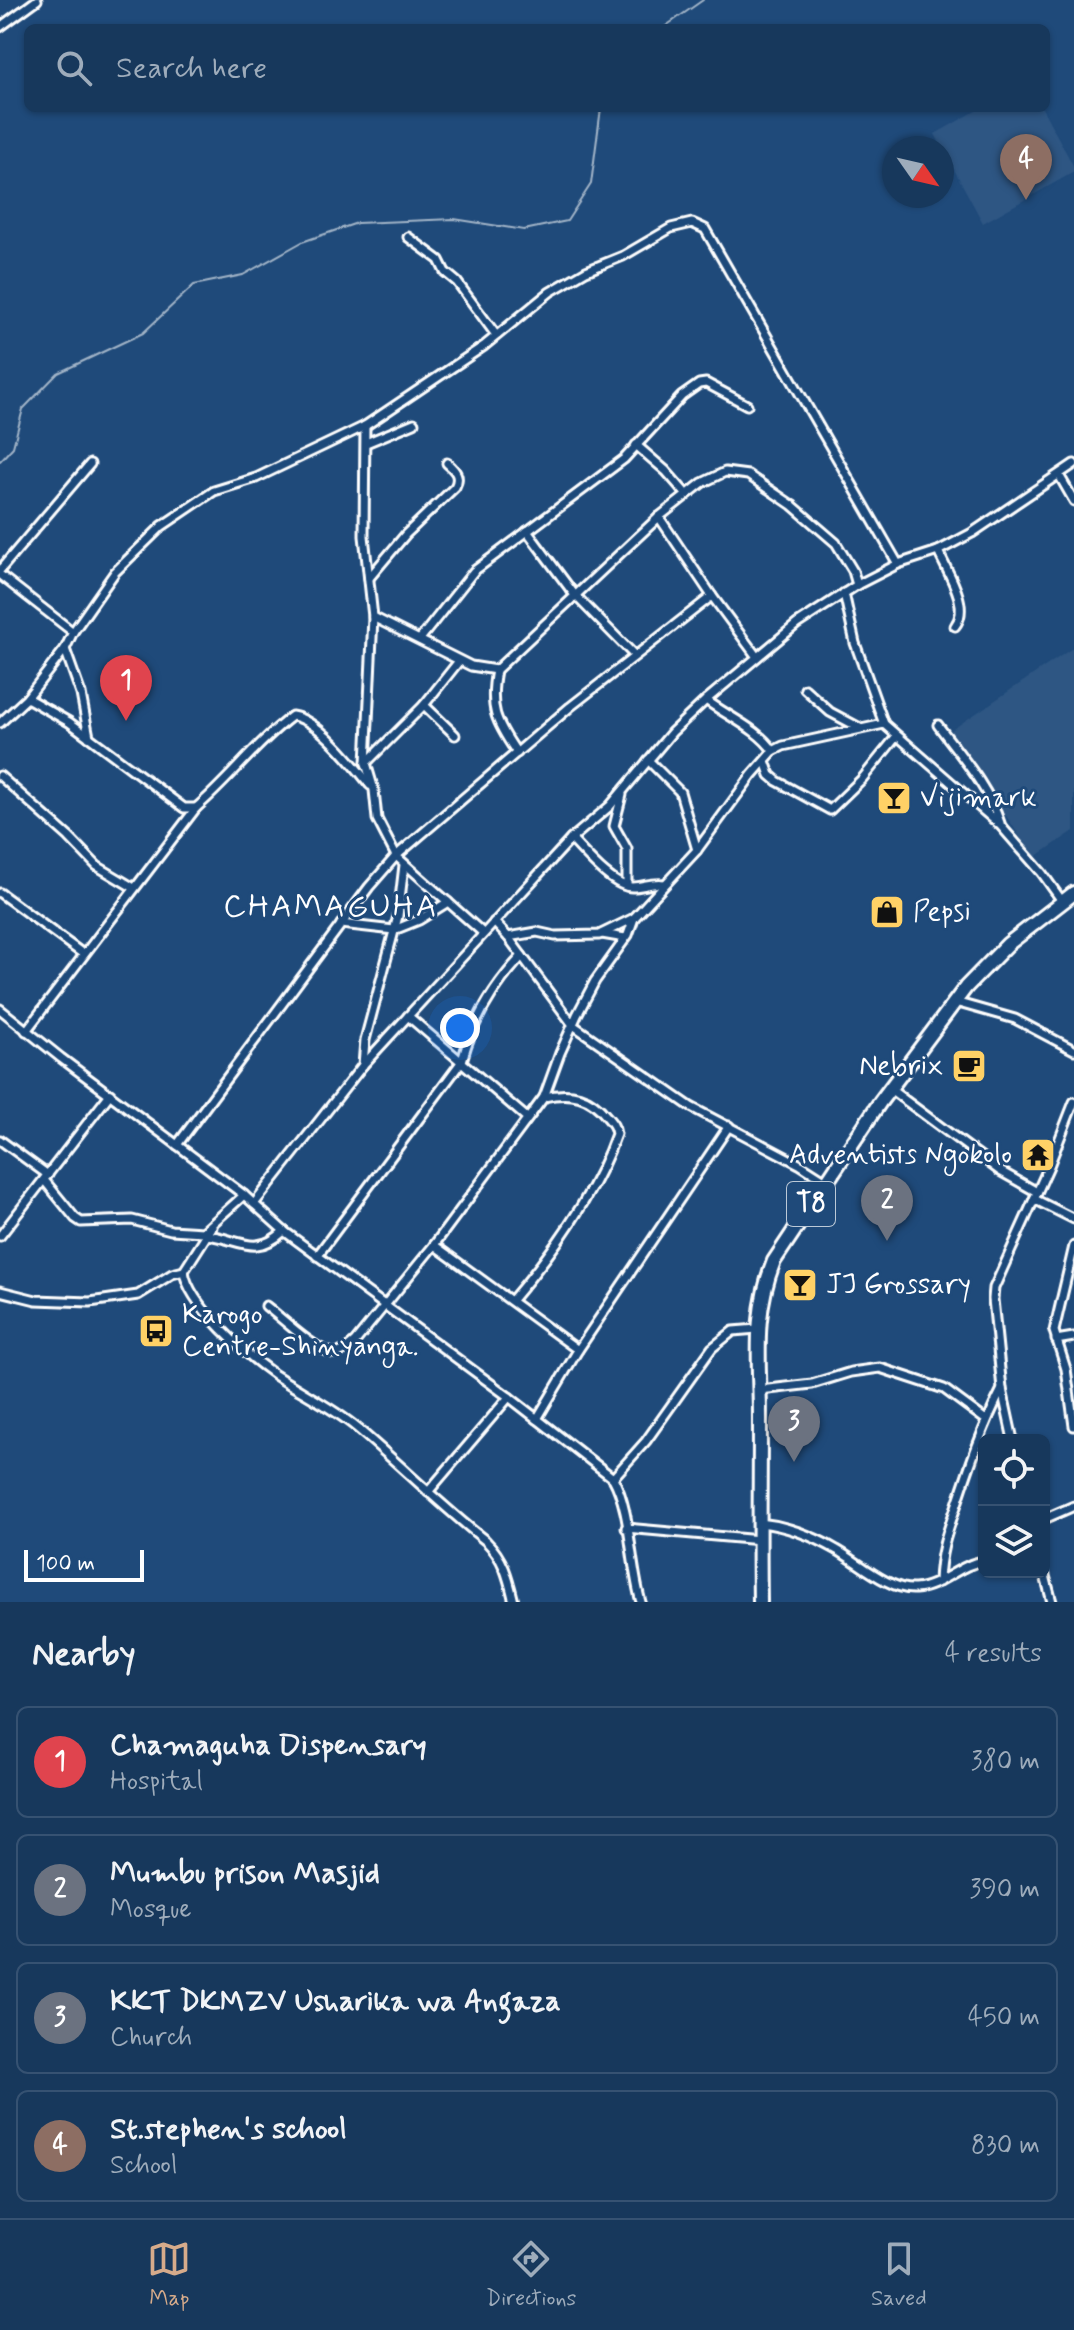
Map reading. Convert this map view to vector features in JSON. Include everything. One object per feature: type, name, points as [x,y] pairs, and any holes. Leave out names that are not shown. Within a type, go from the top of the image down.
[{"type":"highway","name":"T8","points":[[760,1602],[757,1329],[764,1286],[774,1261],[890,1089],[955,1002],[989,962],[1074,893]]},
{"type":"street","points":[[0,27],[37,0]]},
{"type":"street","points":[[0,723],[27,698],[65,649],[73,632],[115,572],[162,526],[214,491],[256,478],[365,426],[455,367],[539,299],[671,228],[692,223],[705,229],[898,564]]},
{"type":"street","points":[[408,237],[439,260],[445,272],[459,285],[496,335]]},
{"type":"street","points":[[420,639],[474,571],[624,459],[673,404],[699,384],[713,385],[747,405]]},
{"type":"street","points":[[366,443],[414,423]]},
{"type":"street","points":[[365,426],[364,536],[373,617],[366,763],[374,790],[377,819],[404,865],[483,933]]},
{"type":"street","points":[[636,445],[686,494]]},
{"type":"street","points":[[369,578],[406,534],[455,487],[458,476],[447,463]]},
{"type":"street","points":[[73,632],[0,572],[90,464]]},
{"type":"street","points":[[254,1204],[363,1065],[571,839],[610,806],[648,760],[706,700],[797,624],[844,593],[898,564],[938,551],[972,533],[1074,464]]},
{"type":"street","points":[[517,753],[494,714],[492,704],[496,670],[659,517],[686,494],[725,472],[748,475],[792,505],[836,543],[853,571],[857,585]]},
{"type":"street","points":[[1059,475],[1074,501]]},
{"type":"street","points":[[659,517],[757,657]]},
{"type":"street","points":[[527,531],[574,594],[634,655]]},
{"type":"street","points":[[938,551],[962,608],[960,620],[955,626]]},
{"type":"street","points":[[844,593],[855,643],[884,724],[1000,825],[1062,901]]},
{"type":"street","points":[[177,1145],[341,924],[396,856],[634,655],[712,596]]},
{"type":"street","points":[[373,617],[459,661],[496,670]]},
{"type":"street","points":[[65,649],[81,694],[89,737]]},
{"type":"street","points":[[366,763],[424,705],[459,661]]},
{"type":"street","points":[[805,689],[830,712],[860,728]]},
{"type":"street","points":[[27,698],[57,713],[181,807],[196,808]]},
{"type":"street","points":[[706,700],[728,717],[756,732],[773,751]]},
{"type":"street","points":[[424,705],[455,735]]},
{"type":"street","points":[[26,1031],[196,808],[270,733],[292,716],[304,719],[342,752],[374,790]]},
{"type":"street","points":[[602,934],[634,918],[652,901],[697,850],[773,751],[884,724]]},
{"type":"street","points":[[938,725],[978,780],[994,807],[1000,825]]},
{"type":"street","points":[[765,761],[770,775],[777,781],[830,810],[862,779],[896,737]]},
{"type":"street","points":[[648,760],[680,792],[697,850]]},
{"type":"street","points":[[0,776],[97,866],[134,888]]},
{"type":"street","points":[[624,790],[614,826],[627,849],[627,886]]},
{"type":"street","points":[[571,839],[617,884],[664,884]]},
{"type":"street","points":[[363,1065],[365,1040],[390,954],[404,865]]},
{"type":"street","points":[[0,893],[83,954]]},
{"type":"street","points":[[341,924],[394,930],[419,920],[448,902]]},
{"type":"street","points":[[266,1306],[313,1341],[337,1353],[366,1332],[544,1097],[560,1053],[595,981],[625,938],[634,918]]},
{"type":"street","points":[[494,922],[573,1025],[678,1099],[826,1181]]},
{"type":"street","points":[[508,937],[537,932],[567,936],[602,934],[625,938]]},
{"type":"street","points":[[317,1256],[462,1061],[482,1008],[522,956]]},
{"type":"street","points":[[955,1002],[1015,1019],[1074,1050]]},
{"type":"street","points":[[0,1009],[244,1195],[284,1231],[613,1478],[622,1498],[641,1602]]},
{"type":"street","points":[[408,1016],[527,1118]]},
{"type":"street","points":[[890,1089],[1035,1196],[1074,1219]]},
{"type":"street","points":[[0,1236],[110,1094]]},
{"type":"street","points":[[512,1300],[565,1231],[616,1134],[615,1126],[587,1098],[567,1094],[544,1097]]},
{"type":"street","points":[[1012,1434],[1002,1389],[994,1288],[1074,1102]]},
{"type":"street","points":[[537,1419],[578,1350],[729,1126]]},
{"type":"street","points":[[0,1140],[46,1178],[81,1222],[139,1221],[171,1230],[210,1231],[240,1243],[268,1244],[284,1231]]},
{"type":"street","points":[[0,1291],[36,1300],[90,1302],[138,1295],[172,1274],[184,1271],[210,1231],[244,1195]]},
{"type":"street","points":[[0,1217],[9,1225]]},
{"type":"street","points":[[434,1245],[578,1350]]},
{"type":"street","points":[[1074,1246],[1054,1331],[1066,1369],[1074,1426]]},
{"type":"street","points":[[184,1271],[191,1290],[218,1325],[273,1374],[354,1426],[498,1553],[506,1568],[514,1602]]},
{"type":"street","points":[[613,1478],[646,1441],[712,1348],[733,1331],[757,1329]]},
{"type":"street","points":[[1056,1340],[1074,1337]]},
{"type":"street","points":[[760,1390],[812,1384],[851,1372],[880,1368],[944,1389],[986,1420]]},
{"type":"street","points":[[939,1582],[941,1551],[947,1529],[986,1420],[1002,1389]]},
{"type":"street","points":[[428,1492],[509,1397]]},
{"type":"street","points":[[1050,1516],[1074,1506]]},
{"type":"street","points":[[760,1523],[800,1531],[906,1589],[939,1582],[978,1562]]},
{"type":"street","points":[[626,1528],[760,1540]]},
{"type":"street","points":[[1046,1578],[1052,1602]]},
{"type":"shaded area","points":[[974,112],[1044,112],[1074,172],[983,223],[954,169],[954,136],[936,136]]},
{"type":"shaded area","points":[[1074,647],[1074,831],[1034,858],[950,731]]},
{"type":"waterway","points":[[669,24],[703,0]]},
{"type":"waterway","points":[[0,461],[13,447],[23,409],[58,373],[143,333],[194,285],[243,275],[302,242],[357,223],[454,219],[524,230],[567,221],[591,184],[600,112]]},
{"type":"place","name":"St.stephen's school","points":[[1026,200]]},
{"type":"place","name":"Chamaguha Dispensary","points":[[126,721]]},
{"type":"place","name":"Vijimark","points":[[894,798]]},
{"type":"place","name":"Pepsi","points":[[887,912]]},
{"type":"place","name":"Nebrix","points":[[969,1066]]},
{"type":"place","name":"Adventists Ngokolo","points":[[1038,1155]]},
{"type":"place","name":"Mumbu prison Masjid","points":[[887,1241]]},
{"type":"place","name":"JJ Grossary","points":[[800,1285]]},
{"type":"place","name":"Karogo Centre-Shinyanga.","points":[[156,1331]]},
{"type":"place","name":"KKT DKMZV Usharika wa Angaza","points":[[794,1462]]},
{"type":"district","name":"CHAMAGUHA","points":[[331,907]]}]
